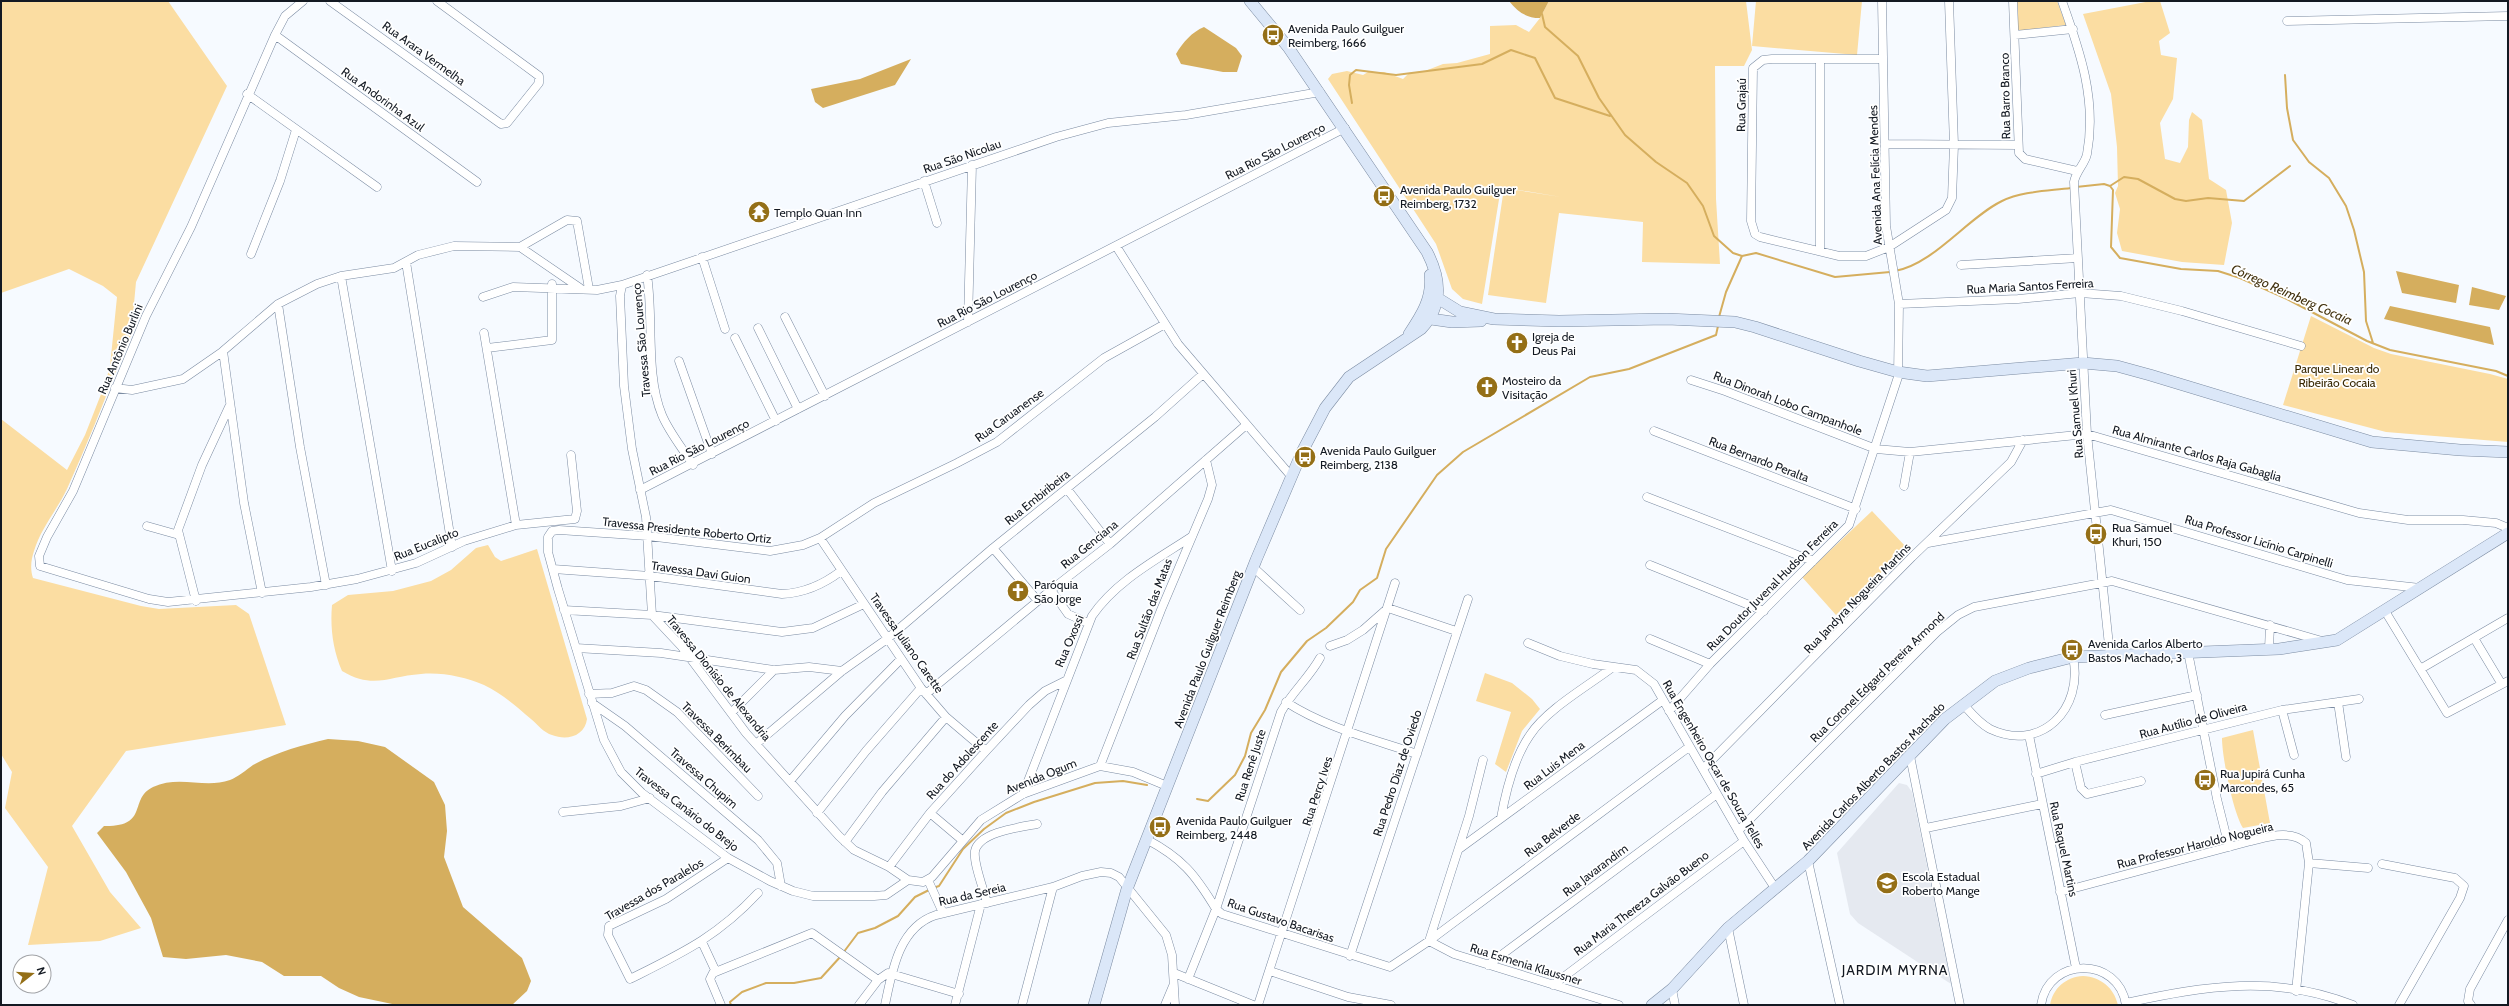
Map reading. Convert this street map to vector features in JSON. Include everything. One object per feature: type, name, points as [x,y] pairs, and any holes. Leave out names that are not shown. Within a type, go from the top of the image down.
[{"type":"main road","name":"Avenida Paulo Guilguer Reimberg","points":[[1094,1005],[1127,889],[1253,567],[1291,476],[1312,431],[1337,390],[1349,377],[1405,340],[1431,319],[1434,267],[1427,252],[1320,92],[1288,47],[1250,1]]},
{"type":"main road","name":"Avenida Paulo Guilguer Reimberg","points":[[1405,340],[1432,300],[1427,252]]},
{"type":"main road","points":[[1494,319],[1460,312],[1432,300],[1431,319],[1452,322],[1494,319],[1559,321],[1668,319],[1719,321],[1755,326],[1858,361],[1898,372],[1927,376],[1962,375],[2083,363],[2117,366],[2372,442],[2460,450],[2508,452]]},
{"type":"main road","name":"Avenida Carlos Alberto Bastos Machado","points":[[1652,1005],[1672,989],[1728,928],[1808,861],[1944,719],[1995,681],[2029,668],[2073,657],[2269,649],[2336,640],[2385,611],[2508,533]]},
{"type":"street","name":"Rua Antônio Burlini","points":[[196,601],[168,602],[149,600],[44,569],[39,564],[39,556],[47,537],[73,491],[146,316],[206,195],[247,94],[285,16],[302,1]]},
{"type":"street","name":"Rua Arara Vermelha","points":[[330,1],[503,124],[507,123],[539,83],[539,76],[438,1]]},
{"type":"street","name":"Avenida Ana Felícia Mendes","points":[[1882,1],[1886,144],[1886,226],[1899,304],[1898,372]]},
{"type":"street","points":[[1820,60],[1820,251],[1853,257],[1866,256],[1889,247],[1946,210],[1952,198],[1954,145],[1949,1]]},
{"type":"street","name":"Rua Barro Branco","points":[[2013,1],[2019,153],[2025,159],[2077,172]]},
{"type":"street","name":"Rua Samuel Khuri","points":[[2062,1],[2084,64],[2088,90],[2089,142],[2086,157],[2077,172],[2074,182],[2087,434],[2110,655]]},
{"type":"street","points":[[2287,21],[2508,16]]},
{"type":"street","points":[[2015,35],[2073,29]]},
{"type":"street","name":"Rua Andorinha Azul","points":[[275,35],[477,182]]},
{"type":"street","name":"Rua Grajaú","points":[[1820,251],[1760,237],[1752,228],[1753,68],[1763,60],[1884,59]]},
{"type":"street","name":"Rua São Nicolau","points":[[589,290],[622,285],[647,275],[1056,137],[1108,123],[1186,116],[1320,92]]},
{"type":"street","points":[[247,94],[377,187]]},
{"type":"street","name":"Rua Rio São Lourenço","points":[[640,490],[693,465],[798,409],[1345,128]]},
{"type":"street","points":[[251,254],[280,181],[296,130]]},
{"type":"street","points":[[1886,144],[2018,145]]},
{"type":"street","points":[[968,322],[972,165]]},
{"type":"street","points":[[924,181],[937,224]]},
{"type":"street","points":[[115,388],[132,390],[183,379],[222,352],[278,304],[304,290],[340,276],[394,268],[418,255],[454,246],[520,247],[567,220],[577,221],[589,290],[552,286],[513,287],[483,297]]},
{"type":"street","points":[[1116,246],[1165,324],[1203,374],[1291,476]]},
{"type":"street","points":[[520,247],[580,288]]},
{"type":"street","points":[[702,257],[725,329]]},
{"type":"street","points":[[1961,265],[2078,258]]},
{"type":"street","points":[[406,262],[452,547]]},
{"type":"street","name":"Travessa São Lourenço","points":[[647,275],[653,372],[660,407],[664,420],[693,465]]},
{"type":"street","points":[[340,276],[392,571]]},
{"type":"street","name":"Travessa Dionísio de Alexandria","points":[[622,285],[620,310],[624,386],[648,536],[652,615],[689,656],[756,744],[817,813],[845,842],[866,857],[889,867],[908,880]]},
{"type":"street","points":[[487,348],[550,341],[552,338],[552,286]]},
{"type":"street","name":"Rua Maria Santos Ferreira","points":[[1899,304],[2018,299],[2080,293],[2121,296],[2144,301],[2301,346]]},
{"type":"street","points":[[278,304],[300,447],[326,585]]},
{"type":"street","points":[[785,317],[825,396]]},
{"type":"street","name":"Rua Caruanense","points":[[820,538],[874,503],[957,464],[997,442],[1104,358],[1165,324]]},
{"type":"street","points":[[758,328],[798,409]]},
{"type":"street","points":[[484,333],[516,525]]},
{"type":"street","points":[[735,338],[776,421]]},
{"type":"street","points":[[222,352],[244,503],[262,593]]},
{"type":"street","points":[[679,361],[712,454]]},
{"type":"street","name":"Rua Doutor Juvenal Hudson Ferreira","points":[[1668,711],[1710,664],[1849,525],[1856,509],[1876,449],[1898,372]]},
{"type":"street","name":"Rua Embiribeira","points":[[756,744],[842,671],[888,639],[993,548],[1155,417],[1203,374]]},
{"type":"street","name":"Rua Dinorah Lobo Campanhole","points":[[1691,380],[1725,391],[1876,449]]},
{"type":"street","points":[[196,601],[178,530],[202,465],[229,407]]},
{"type":"street","name":"Rua Genciana","points":[[817,813],[866,751],[923,691],[1110,544],[1246,425]]},
{"type":"street","name":"Rua Bernardo Peralta","points":[[1654,431],[1856,509]]},
{"type":"street","name":"Rua Almirante Carlos Raja Gabaglia","points":[[1876,449],[1910,452],[2087,434],[2360,513],[2408,520],[2463,520],[2496,523],[2508,528]]},
{"type":"street","name":"Rua Jandyra Nogueira Martins","points":[[1703,769],[1928,543],[2011,462],[2023,440]]},
{"type":"street","points":[[1904,486],[1910,452]]},
{"type":"street","name":"Rua Eucalipto","points":[[196,601],[326,585],[392,571],[452,547],[516,525],[545,521],[571,521],[577,516],[571,455]]},
{"type":"street","name":"Rua Sultão das Matas","points":[[1100,766],[1212,485],[1206,460]]},
{"type":"street","points":[[1067,489],[1110,544]]},
{"type":"street","points":[[1647,497],[1813,561]]},
{"type":"street","name":"Rua Professor Licínio Carpinelli","points":[[1928,543],[2111,510],[2347,580],[2420,588]]},
{"type":"street","points":[[545,521],[552,532]]},
{"type":"street","points":[[147,526],[179,535]]},
{"type":"street","name":"Travessa Presidente Roberto Ortiz","points":[[552,532],[648,536],[770,551],[793,548],[820,538]]},
{"type":"street","name":"Travessa Canário do Brejo","points":[[552,532],[547,543],[564,610],[589,694],[604,740],[615,763],[625,777],[728,858],[781,886],[813,896],[874,896],[886,895],[908,880]]},
{"type":"street","name":"Rua Oxossi","points":[[1023,794],[1088,623],[1109,595],[1191,537]]},
{"type":"street","name":"Travessa Juliano Carette","points":[[820,538],[923,691],[946,717],[986,751]]},
{"type":"street","points":[[993,548],[1038,601]]},
{"type":"street","points":[[1650,565],[1764,611]]},
{"type":"street","points":[[1253,567],[1300,610]]},
{"type":"street","name":"Travessa Davi Guion","points":[[553,569],[650,576],[782,594],[792,594],[814,587],[841,571]]},
{"type":"street","name":"Rua Coronel Edgard Pereira Armond","points":[[1738,832],[1937,632],[1958,615],[1989,603],[2049,593],[2103,581],[2131,584],[2326,642]]},
{"type":"street","name":"Rua Percy Ives","points":[[1258,1005],[1349,731],[1395,583]]},
{"type":"street","points":[[1051,590],[1068,614],[1088,623]]},
{"type":"street","name":"Rua Pedro Diaz de Oviedo","points":[[1350,956],[1456,631],[1468,599]]},
{"type":"street","points":[[564,610],[652,615],[768,631],[792,632],[825,624],[864,604]]},
{"type":"street","points":[[1330,646],[1347,640],[1363,630],[1388,608],[1456,631]]},
{"type":"street","points":[[2385,611],[2422,668],[2447,713],[2504,682],[2474,638]]},
{"type":"street","points":[[2422,668],[2508,618]]},
{"type":"street","points":[[2269,649],[2270,625]]},
{"type":"street","points":[[1650,640],[1710,664]]},
{"type":"street","name":"Rua Engenheiro Oscar de Souza Telles","points":[[1528,643],[1560,656],[1612,668],[1636,670],[1654,684],[1738,832],[1775,888]]},
{"type":"street","points":[[576,648],[662,653],[689,656],[722,664],[774,670],[809,667],[842,671]]},
{"type":"street","points":[[2188,652],[2217,799],[2230,847]]},
{"type":"street","points":[[1963,704],[1979,722],[1988,728],[2010,735],[2029,735],[2051,725],[2066,709],[2075,689],[2076,668],[2073,657]]},
{"type":"street","name":"Rua Renê Juste","points":[[1188,979],[1216,909],[1275,728],[1286,702],[1312,674],[1320,658]]},
{"type":"street","points":[[790,781],[845,716],[901,659]]},
{"type":"street","points":[[1501,818],[1513,772],[1530,734],[1560,706],[1612,668]]},
{"type":"street","points":[[731,713],[774,670]]},
{"type":"street","name":"Rua do Adolescente","points":[[889,867],[930,813],[1029,705],[1045,691],[1065,681]]},
{"type":"street","name":"Travessa Berimbau","points":[[589,694],[612,693],[634,686],[646,690],[677,712],[758,796]]},
{"type":"street","points":[[2105,715],[2197,695]]},
{"type":"street","name":"Rua Autílio de Oliveira","points":[[2036,774],[2075,762],[2282,710],[2359,699]]},
{"type":"street","name":"Rua Luis Mena","points":[[1459,848],[1663,700]]},
{"type":"street","points":[[1286,702],[1311,716],[1349,731],[1417,754]]},
{"type":"street","points":[[2338,702],[2346,757]]},
{"type":"street","name":"Travessa Chupim","points":[[592,703],[625,726],[758,840],[777,863],[781,886]]},
{"type":"street","points":[[2282,710],[2294,755]]},
{"type":"street","points":[[845,842],[882,792],[946,717]]},
{"type":"street","name":"Rua Raquel Martins","points":[[2029,735],[2076,968]]},
{"type":"street","name":"Rua Belverde","points":[[1429,941],[1689,747]]},
{"type":"street","points":[[1910,756],[1926,828],[1960,1005]]},
{"type":"street","points":[[1429,941],[1459,848],[1483,760]]},
{"type":"street","points":[[2075,762],[2081,788],[2087,794],[2141,781]]},
{"type":"street","points":[[1100,766],[1133,772],[1168,786]]},
{"type":"street","name":"Avenida Ogum","points":[[928,880],[981,820],[1023,794],[1100,766]]},
{"type":"street","name":"Rua Javarandim","points":[[1488,965],[1716,794]]},
{"type":"street","points":[[563,812],[621,806],[650,798]]},
{"type":"street","points":[[1926,828],[2042,804]]},
{"type":"street","points":[[930,813],[962,840]]},
{"type":"street","points":[[955,1005],[984,903],[975,854],[980,842],[989,836],[1037,824]]},
{"type":"street","name":"Rua Professor Haroldo Nogueira","points":[[2060,892],[2272,836],[2289,835],[2302,839],[2306,843],[2309,863],[2296,991]]},
{"type":"street","name":"Rua Gustavo Bacarisas","points":[[1146,839],[1171,852],[1184,864],[1216,909],[1242,922],[1390,967],[1429,941]]},
{"type":"street","name":"Rua Maria Thereza Galvão Bueno","points":[[1553,985],[1744,841]]},
{"type":"street","name":"Travessa dos Paralelos","points":[[728,858],[670,897],[608,928],[608,935],[630,979],[702,942],[740,912],[758,893]]},
{"type":"street","points":[[1808,861],[1840,1005]]},
{"type":"street","points":[[2309,863],[2368,868]]},
{"type":"street","points":[[2382,864],[2455,878],[2464,886],[2460,898],[2399,1005]]},
{"type":"street","name":"Rua da Sereia","points":[[885,1005],[899,952],[915,927],[928,918],[943,913],[1053,887],[1082,876],[1101,872],[1119,877],[1127,889],[1151,914],[1166,935],[1172,955],[1175,1005]]},
{"type":"street","points":[[908,880],[917,882],[928,880],[943,913]]},
{"type":"street","points":[[1022,1005],[1053,887]]},
{"type":"street","points":[[2471,1005],[2468,1001],[2470,989],[2508,920]]},
{"type":"street","points":[[1728,928],[1744,1005]]},
{"type":"street","points":[[721,1005],[710,980],[711,976],[716,972],[810,933],[814,933],[878,980]]},
{"type":"street","name":"Rua Esmenia Klaussner","points":[[1429,941],[1454,954],[1619,1005]]},
{"type":"street","points":[[702,942],[716,972]]},
{"type":"street","points":[[2041,1005],[2046,989],[2054,979],[2064,972],[2076,968],[2091,968],[2105,973],[2121,989],[2126,1004],[2214,986],[2246,985],[2296,991],[2353,1005]]},
{"type":"street","points":[[1270,971],[1348,998],[1391,1005]]},
{"type":"street","points":[[1174,973],[1253,1005]]},
{"type":"street","points":[[858,1005],[884,974],[892,974],[958,994]]},
{"type":"street","points":[[1165,1005],[1174,984]]},
{"type":"street","points":[[1672,989],[1675,1005]]},
{"type":"shaded area","points":[[1509,1],[1549,1],[1540,18],[1535,18],[1526,16]]},
{"type":"shaded area","points":[[1204,27],[1236,48],[1242,56],[1237,72],[1223,72],[1181,64],[1176,54],[1192,35]]},
{"type":"shaded area","points":[[911,59],[895,85],[823,108],[815,102],[811,89],[860,79]]},
{"type":"shaded area","points":[[2396,271],[2459,285],[2456,303],[2402,293]]},
{"type":"shaded area","points":[[2472,287],[2506,296],[2499,310],[2469,305]]},
{"type":"shaded area","points":[[2390,306],[2490,327],[2494,345],[2384,319]]},
{"type":"shaded area","points":[[328,739],[358,741],[385,747],[434,782],[445,805],[447,831],[444,857],[463,907],[522,958],[531,981],[527,991],[512,1005],[397,1005],[359,997],[339,988],[321,976],[284,976],[262,962],[226,955],[186,959],[163,957],[151,918],[126,872],[97,833],[104,826],[118,825],[128,822],[133,817],[141,798],[153,787],[172,782],[211,783],[230,780],[253,765],[271,756],[299,746]]},
{"type":"shaded area","name":"Escola Estadual Roberto Mange","points":[[1899,783],[1907,785],[1912,792],[1951,984],[1858,923],[1850,914],[1837,853]]},
{"type":"green space","points":[[1,1],[168,1],[227,86],[136,282],[131,336],[118,353],[120,361],[67,489],[37,543],[32,558],[31,571],[33,578],[141,606],[159,609],[236,605],[249,614],[286,725],[126,751],[72,826],[110,892],[141,928],[100,941],[28,945],[48,867],[5,808],[12,772],[1,754],[1,419],[67,470],[85,435],[105,384],[110,366],[117,297],[103,286],[69,269],[1,293]]},
{"type":"green space","points":[[1549,1],[1746,1],[1752,50],[1744,66],[1715,66],[1716,199],[1720,264],[1642,262],[1643,222],[1559,213],[1546,303],[1488,295],[1504,188],[1561,197],[1501,187],[1482,304],[1463,299],[1452,289],[1436,244],[1328,79],[1332,74],[1347,71],[1363,75],[1368,72],[1384,72],[1403,79],[1409,73],[1425,71],[1443,64],[1457,63],[1490,54],[1490,26],[1516,25],[1529,32],[1540,18]]},
{"type":"green space","points":[[1756,1],[1862,1],[1857,55],[1752,46]]},
{"type":"green space","points":[[2017,1],[2057,1],[2066,25],[2018,31]]},
{"type":"green space","points":[[2151,1],[2160,1],[2170,33],[2159,41],[2161,55],[2177,58],[2173,99],[2160,123],[2165,159],[2180,163],[2188,147],[2189,120],[2192,112],[2202,120],[2209,179],[2226,190],[2232,223],[2224,265],[2182,262],[2122,251],[2117,233],[2120,209],[2115,193],[2118,186],[2117,147],[2111,94],[2083,14]]},
{"type":"green space","name":"Parque Linear do Ribeirão Cocaia","points":[[2311,316],[2374,348],[2391,354],[2508,379],[2508,442],[2386,432],[2283,405]]},
{"type":"green space","points":[[1872,511],[1907,548],[1836,615],[1802,577]]},
{"type":"green space","points":[[488,545],[495,557],[501,561],[537,549],[587,719],[583,730],[574,736],[558,737],[549,734],[520,709],[502,696],[484,685],[469,680],[445,674],[429,674],[410,675],[373,681],[353,677],[342,671],[336,655],[333,639],[331,622],[332,605],[348,595],[393,591],[431,581],[451,570],[476,548]]},
{"type":"green space","points":[[1485,673],[1512,683],[1532,699],[1540,709],[1522,731],[1506,772],[1495,764],[1511,712],[1476,701]]},
{"type":"green space","points":[[2253,730],[2270,823],[2243,828],[2239,820],[2229,784],[2222,747],[2222,738]]},
{"type":"green space","points":[[2083,976],[2096,979],[2106,984],[2113,993],[2118,1005],[2050,1005],[2054,993],[2061,984],[2071,979]]},
{"type":"waterway","points":[[1542,14],[1545,27],[1578,56],[1599,98],[1625,135],[1656,162],[1687,183],[1703,206],[1714,236],[1733,253],[1742,256],[1756,253],[1835,277],[1890,272]]},
{"type":"waterway","name":"Córrego Reimberg Cocaia","points":[[1352,103],[1349,85],[1350,75],[1356,70],[1396,75],[1482,64],[1511,50],[1535,58],[1555,98],[1610,116]]},
{"type":"waterway","points":[[2285,75],[2287,108],[2293,140],[2309,162],[2329,178],[2346,206],[2354,230],[2364,272],[2366,321],[2373,343]]},
{"type":"waterway","points":[[2110,186],[2124,177],[2138,179],[2175,199],[2186,201],[2208,198],[2244,201],[2290,166]]},
{"type":"waterway","name":"Córrego Reimberg Cocaia","points":[[2076,187],[2104,184],[2110,186],[2113,190],[2111,247],[2120,258],[2181,269],[2218,271],[2240,278],[2287,299],[2367,341],[2390,350],[2496,371],[2508,376]]},
{"type":"waterway","name":"Córrego Reimberg Cocaia","points":[[1895,271],[1909,267],[1923,260],[1976,218],[2002,201],[2027,193],[2071,188]]},
{"type":"waterway","points":[[1719,317],[1726,292],[1742,256]]},
{"type":"waterway","points":[[1197,799],[1208,801],[1235,775],[1245,756],[1251,733],[1265,710],[1281,672],[1307,641],[1326,628],[1353,602],[1360,590],[1377,578],[1386,549],[1437,475],[1463,452],[1590,377],[1629,369],[1716,335],[1718,326]]},
{"type":"waterway","points":[[933,888],[939,886],[963,849],[984,829],[1006,813],[1034,802],[1095,783],[1123,781],[1147,785]]},
{"type":"waterway","points":[[843,953],[858,933],[875,928],[898,916],[915,897],[929,890]]},
{"type":"waterway","points":[[731,1005],[730,1002],[742,992],[766,983],[794,983],[821,978],[841,956]]},
{"type":"place","name":"Avenida Paulo Guilguer Reimberg, 1666","points":[[1273,35]]},
{"type":"place","name":"Avenida Paulo Guilguer Reimberg, 1732","points":[[1384,196]]},
{"type":"place","name":"Templo Quan Inn","points":[[759,212]]},
{"type":"place","name":"Igreja de Deus Pai","points":[[1517,343]]},
{"type":"place","name":"Mosteiro da Visitação","points":[[1487,387]]},
{"type":"place","name":"Avenida Paulo Guilguer Reimberg, 2138","points":[[1305,457]]},
{"type":"place","name":"Rua Samuel Khuri, 150","points":[[2096,534]]},
{"type":"place","name":"Paróquia São Jorge","points":[[1018,591]]},
{"type":"place","name":"Avenida Carlos Alberto Bastos Machado, 3","points":[[2072,650]]},
{"type":"place","name":"Rua Jupirá Cunha Marcondes, 65","points":[[2205,780]]},
{"type":"place","name":"Avenida Paulo Guilguer Reimberg, 2448","points":[[1160,827]]},
{"type":"place","name":"Escola Estadual Roberto Mange","points":[[1887,883]]},
{"type":"district","name":"JARDIM MYRNA","points":[[1895,970]]}]
